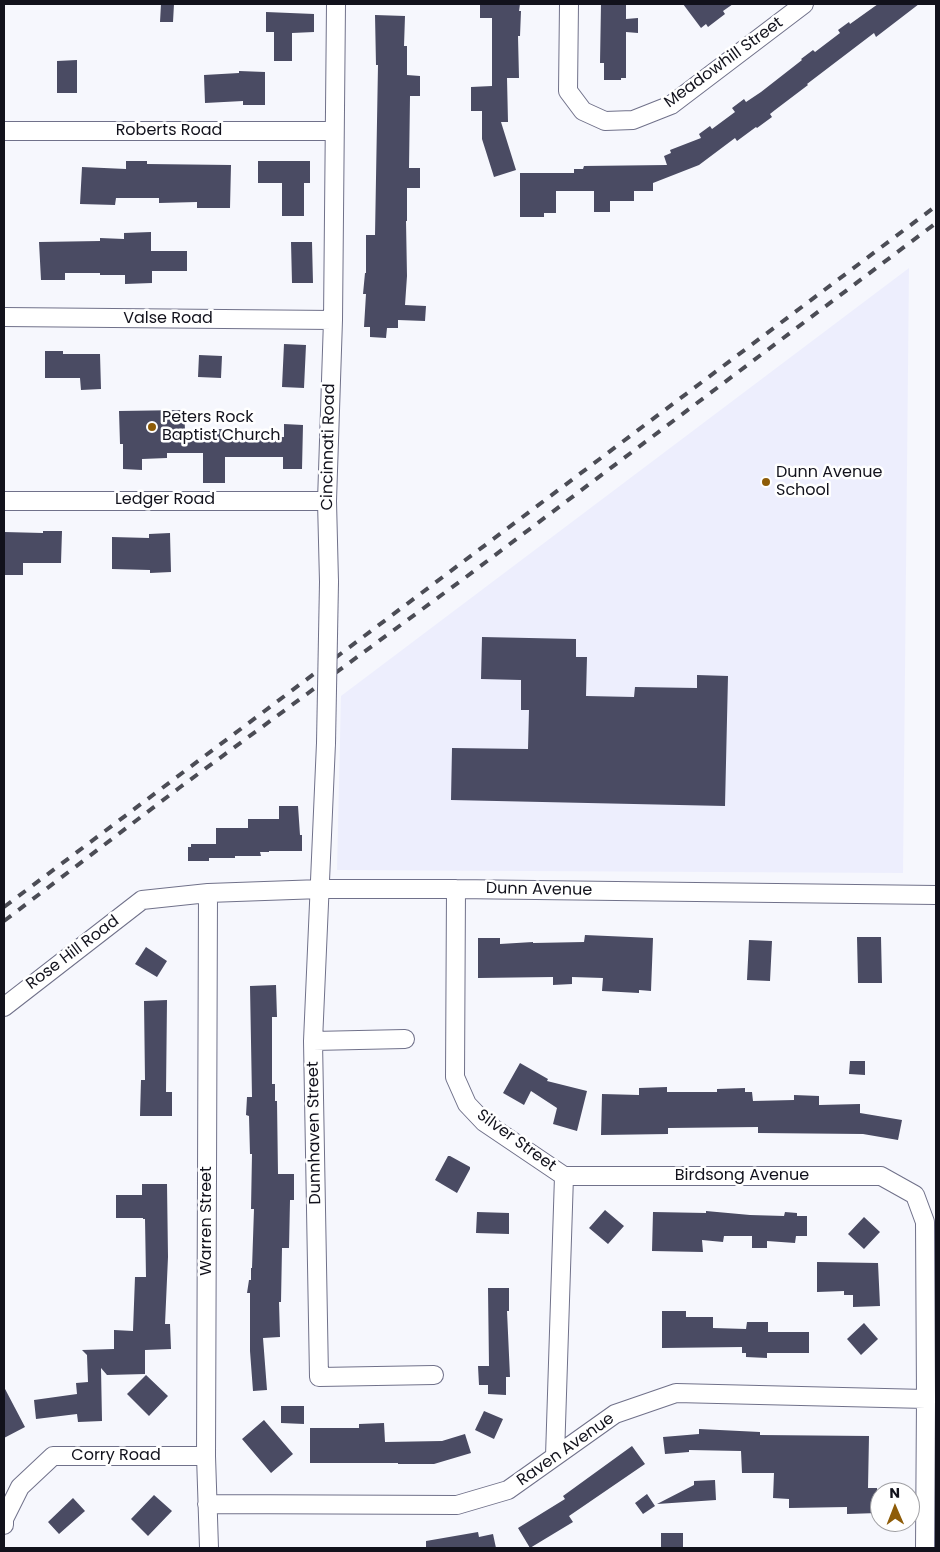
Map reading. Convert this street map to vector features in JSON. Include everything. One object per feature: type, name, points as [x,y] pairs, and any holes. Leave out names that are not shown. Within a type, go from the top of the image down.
[{"type":"street","name":"Cincinnati Road","points":[[321,889],[329,582],[327,501],[333,320],[336,4]]},
{"type":"street","name":"Meadowhill Street","points":[[569,4],[568,91],[583,111],[605,121],[633,120],[671,105],[804,4]]},
{"type":"street","name":"Roberts Road","points":[[4,131],[334,131]]},
{"type":"street","name":"Valse Road","points":[[4,318],[333,320]]},
{"type":"street","name":"Ledger Road","points":[[4,501],[327,501]]},
{"type":"street","name":"Dunn Avenue","points":[[142,900],[208,893],[321,889],[936,895]]},
{"type":"street","name":"Dunnhaven Street","points":[[321,889],[313,1041],[319,1377],[434,1375]]},
{"type":"street","name":"Silver Street","points":[[456,889],[454,1077],[466,1104],[484,1122],[564,1176],[555,1456]]},
{"type":"street","name":"Warren Street","points":[[208,893],[206,1456],[209,1548]]},
{"type":"street","name":"Rose Hill Road","points":[[4,1006],[142,900]]},
{"type":"street","points":[[313,1041],[405,1039]]},
{"type":"street","name":"Birdsong Avenue","points":[[564,1176],[881,1176],[915,1195],[925,1222],[926,1398]]},
{"type":"street","name":"Raven Avenue","points":[[207,1504],[457,1505],[508,1490],[616,1414],[676,1393],[926,1398]]},
{"type":"street","points":[[925,1548],[926,1398]]},
{"type":"street","name":"Corry Road","points":[[4,1525],[4,1519],[20,1487],[54,1456],[206,1456]]},
{"type":"shaded area","name":"Dunn Avenue School","points":[[909,268],[903,873],[337,870],[341,696]]},
{"type":"building","points":[[161,4],[174,4],[173,22],[160,22]]},
{"type":"building","points":[[480,4],[520,4],[519,11],[521,11],[520,36],[518,36],[519,78],[507,78],[508,122],[501,122],[516,170],[494,177],[482,139],[482,111],[471,111],[471,87],[492,86],[492,18],[480,18]]},
{"type":"building","points":[[601,4],[626,4],[626,19],[638,18],[638,33],[626,32],[626,78],[621,78],[621,80],[604,80],[604,63],[600,63]]},
{"type":"building","points":[[683,4],[733,4],[723,11],[725,14],[708,27],[706,24],[701,28]]},
{"type":"building","points":[[878,4],[919,4],[876,37],[874,33],[807,84],[770,114],[772,117],[757,128],[737,141],[735,138],[699,165],[653,183],[653,191],[634,191],[634,201],[610,201],[610,212],[594,212],[594,191],[556,191],[556,213],[544,213],[544,217],[520,217],[520,173],[574,173],[574,169],[583,169],[584,166],[667,165],[664,156],[671,153],[670,150],[701,138],[699,134],[710,126],[712,129],[735,112],[732,108],[744,99],[746,102],[761,92],[813,50],[815,52],[840,33],[838,30],[849,22],[850,24]]},
{"type":"building","points":[[266,12],[314,14],[314,32],[292,33],[292,61],[274,61],[274,32],[266,32]]},
{"type":"building","points":[[375,15],[405,16],[404,46],[407,46],[407,75],[420,76],[420,96],[410,96],[409,168],[420,168],[420,188],[407,188],[407,276],[405,305],[426,306],[425,321],[398,320],[398,328],[387,328],[386,338],[370,337],[370,327],[364,327],[366,294],[363,294],[366,273],[366,235],[375,235],[378,65],[376,65]]},
{"type":"building","points":[[77,60],[77,93],[57,93],[57,61]]},
{"type":"building","points":[[239,71],[265,72],[265,105],[243,105],[243,101],[205,103],[204,75],[239,73]]},
{"type":"building","points":[[126,161],[147,161],[147,164],[231,165],[230,208],[197,208],[197,202],[159,203],[159,198],[116,198],[115,205],[80,204],[82,167],[126,169]]},
{"type":"building","points":[[258,161],[310,161],[310,183],[304,183],[304,216],[282,216],[282,183],[258,183]]},
{"type":"building","points":[[151,232],[151,251],[187,251],[187,271],[152,271],[152,283],[125,284],[125,275],[100,275],[100,273],[65,273],[65,280],[41,280],[39,242],[100,241],[100,238],[124,239],[124,233]]},
{"type":"building","points":[[291,242],[312,242],[313,283],[292,283]]},
{"type":"building","points":[[284,344],[306,345],[304,388],[282,387]]},
{"type":"building","points":[[45,351],[63,351],[63,354],[100,354],[101,389],[81,390],[80,378],[45,378]]},
{"type":"building","points":[[199,355],[222,356],[221,378],[198,377]]},
{"type":"building","points":[[184,410],[185,430],[224,429],[224,438],[284,437],[284,424],[303,425],[302,469],[283,469],[283,457],[225,457],[225,483],[203,483],[203,453],[167,453],[167,458],[142,459],[142,470],[123,469],[123,444],[120,444],[119,411]]},
{"type":"building","points":[[43,531],[62,531],[61,563],[23,563],[23,575],[4,575],[4,532],[43,533]]},
{"type":"building","points":[[170,533],[171,572],[150,573],[150,570],[112,569],[112,537],[149,538],[149,534]]},
{"type":"building","points":[[482,637],[576,639],[576,657],[587,657],[586,696],[634,697],[635,687],[697,688],[697,675],[728,676],[725,806],[451,800],[452,748],[528,749],[529,710],[521,710],[521,680],[481,679]]},
{"type":"building","points":[[279,806],[298,806],[302,851],[269,851],[260,852],[261,856],[235,856],[235,858],[209,858],[209,861],[188,861],[188,847],[191,847],[191,844],[216,844],[216,828],[248,828],[248,819],[279,819]]},
{"type":"building","points":[[585,935],[653,938],[651,991],[639,990],[639,993],[602,991],[603,978],[572,977],[572,984],[553,985],[553,977],[478,978],[478,938],[500,938],[500,944],[584,942]]},
{"type":"building","points":[[857,937],[881,937],[882,983],[858,983]]},
{"type":"building","points":[[749,940],[772,941],[770,981],[747,980]]},
{"type":"building","points":[[146,947],[167,961],[157,977],[135,964]]},
{"type":"building","points":[[276,985],[277,1017],[272,1017],[272,1084],[275,1084],[275,1101],[277,1101],[278,1174],[294,1174],[294,1200],[290,1200],[289,1248],[282,1248],[281,1302],[279,1302],[280,1337],[263,1338],[267,1390],[253,1391],[250,1351],[250,1293],[247,1293],[252,1268],[254,1209],[251,1209],[252,1154],[250,1154],[249,1116],[246,1115],[247,1097],[252,1097],[250,986]]},
{"type":"building","points":[[167,1000],[166,1092],[172,1092],[172,1116],[140,1116],[141,1080],[145,1080],[144,1001]]},
{"type":"building","points":[[850,1061],[865,1061],[865,1075],[849,1074]]},
{"type":"building","points":[[520,1063],[548,1079],[547,1081],[587,1091],[577,1131],[553,1124],[557,1108],[531,1091],[524,1105],[503,1093]]},
{"type":"building","points":[[667,1087],[667,1092],[717,1092],[717,1089],[745,1088],[745,1092],[752,1092],[753,1101],[794,1100],[794,1095],[819,1096],[819,1105],[860,1104],[860,1113],[902,1120],[898,1140],[863,1134],[758,1133],[758,1127],[668,1128],[668,1134],[601,1135],[602,1094],[639,1095],[639,1088]]},
{"type":"building","points":[[448,1156],[470,1167],[457,1193],[435,1180]]},
{"type":"building","points":[[142,1184],[167,1184],[168,1257],[165,1324],[170,1324],[171,1349],[145,1350],[145,1374],[107,1375],[101,1368],[102,1421],[78,1422],[77,1414],[36,1419],[34,1400],[77,1394],[76,1383],[88,1382],[87,1355],[82,1350],[114,1349],[114,1330],[133,1331],[135,1277],[146,1277],[145,1219],[116,1218],[116,1195],[142,1195]]},
{"type":"building","points":[[605,1210],[624,1226],[608,1244],[589,1228]]},
{"type":"building","points":[[706,1211],[784,1216],[785,1212],[797,1213],[797,1216],[807,1216],[807,1236],[796,1236],[795,1243],[767,1241],[767,1248],[752,1248],[752,1236],[724,1236],[723,1242],[702,1240],[703,1252],[652,1251],[653,1212],[706,1213]]},
{"type":"building","points":[[477,1212],[509,1213],[509,1234],[476,1233]]},
{"type":"building","points":[[864,1217],[880,1232],[864,1249],[848,1234]]},
{"type":"building","points":[[817,1262],[878,1263],[880,1306],[853,1307],[853,1295],[844,1295],[844,1291],[817,1292]]},
{"type":"building","points":[[488,1288],[509,1288],[509,1311],[507,1311],[510,1377],[506,1377],[506,1395],[488,1394],[488,1385],[479,1385],[478,1366],[489,1366]]},
{"type":"building","points":[[662,1311],[686,1311],[686,1317],[713,1317],[713,1328],[746,1329],[747,1322],[768,1322],[768,1332],[809,1332],[809,1353],[767,1353],[767,1358],[746,1357],[746,1353],[742,1353],[742,1347],[662,1348]]},
{"type":"building","points":[[864,1323],[878,1339],[861,1355],[847,1339]]},
{"type":"building","points":[[146,1375],[168,1396],[149,1416],[127,1394]]},
{"type":"building","points":[[4,1387],[25,1427],[4,1438]]},
{"type":"building","points":[[281,1406],[304,1406],[304,1424],[281,1423]]},
{"type":"building","points":[[484,1411],[503,1419],[494,1439],[475,1430]]},
{"type":"building","points":[[264,1420],[293,1454],[271,1473],[242,1439]]},
{"type":"building","points":[[384,1423],[385,1442],[442,1441],[465,1434],[471,1453],[434,1464],[310,1463],[310,1428],[359,1428],[359,1424]]},
{"type":"building","points":[[699,1429],[760,1432],[760,1435],[869,1436],[868,1488],[870,1488],[870,1513],[847,1514],[847,1507],[789,1508],[789,1499],[773,1498],[774,1473],[742,1473],[741,1451],[689,1450],[689,1452],[665,1454],[663,1437],[699,1434]]},
{"type":"building","points":[[632,1446],[645,1464],[569,1516],[573,1522],[530,1548],[518,1528],[565,1499],[563,1496]]},
{"type":"building","points":[[715,1480],[716,1500],[657,1504],[694,1485],[694,1481]]},
{"type":"building","points":[[647,1494],[655,1506],[643,1514],[635,1503]]},
{"type":"building","points":[[154,1495],[172,1511],[148,1536],[131,1519]]},
{"type":"building","points":[[73,1498],[85,1511],[59,1534],[48,1522]]},
{"type":"building","points":[[478,1532],[479,1537],[493,1534],[496,1548],[426,1548],[426,1541]]},
{"type":"building","points":[[661,1533],[683,1533],[683,1548],[661,1548]]},
{"type":"railway","points":[[4,907],[936,206]]},
{"type":"railway","points":[[4,921],[179,788],[466,577],[936,223]]},
{"type":"place","name":"Peters Rock Baptist Church","points":[[152,427]]},
{"type":"place","name":"Dunn Avenue School","points":[[766,482]]}]
